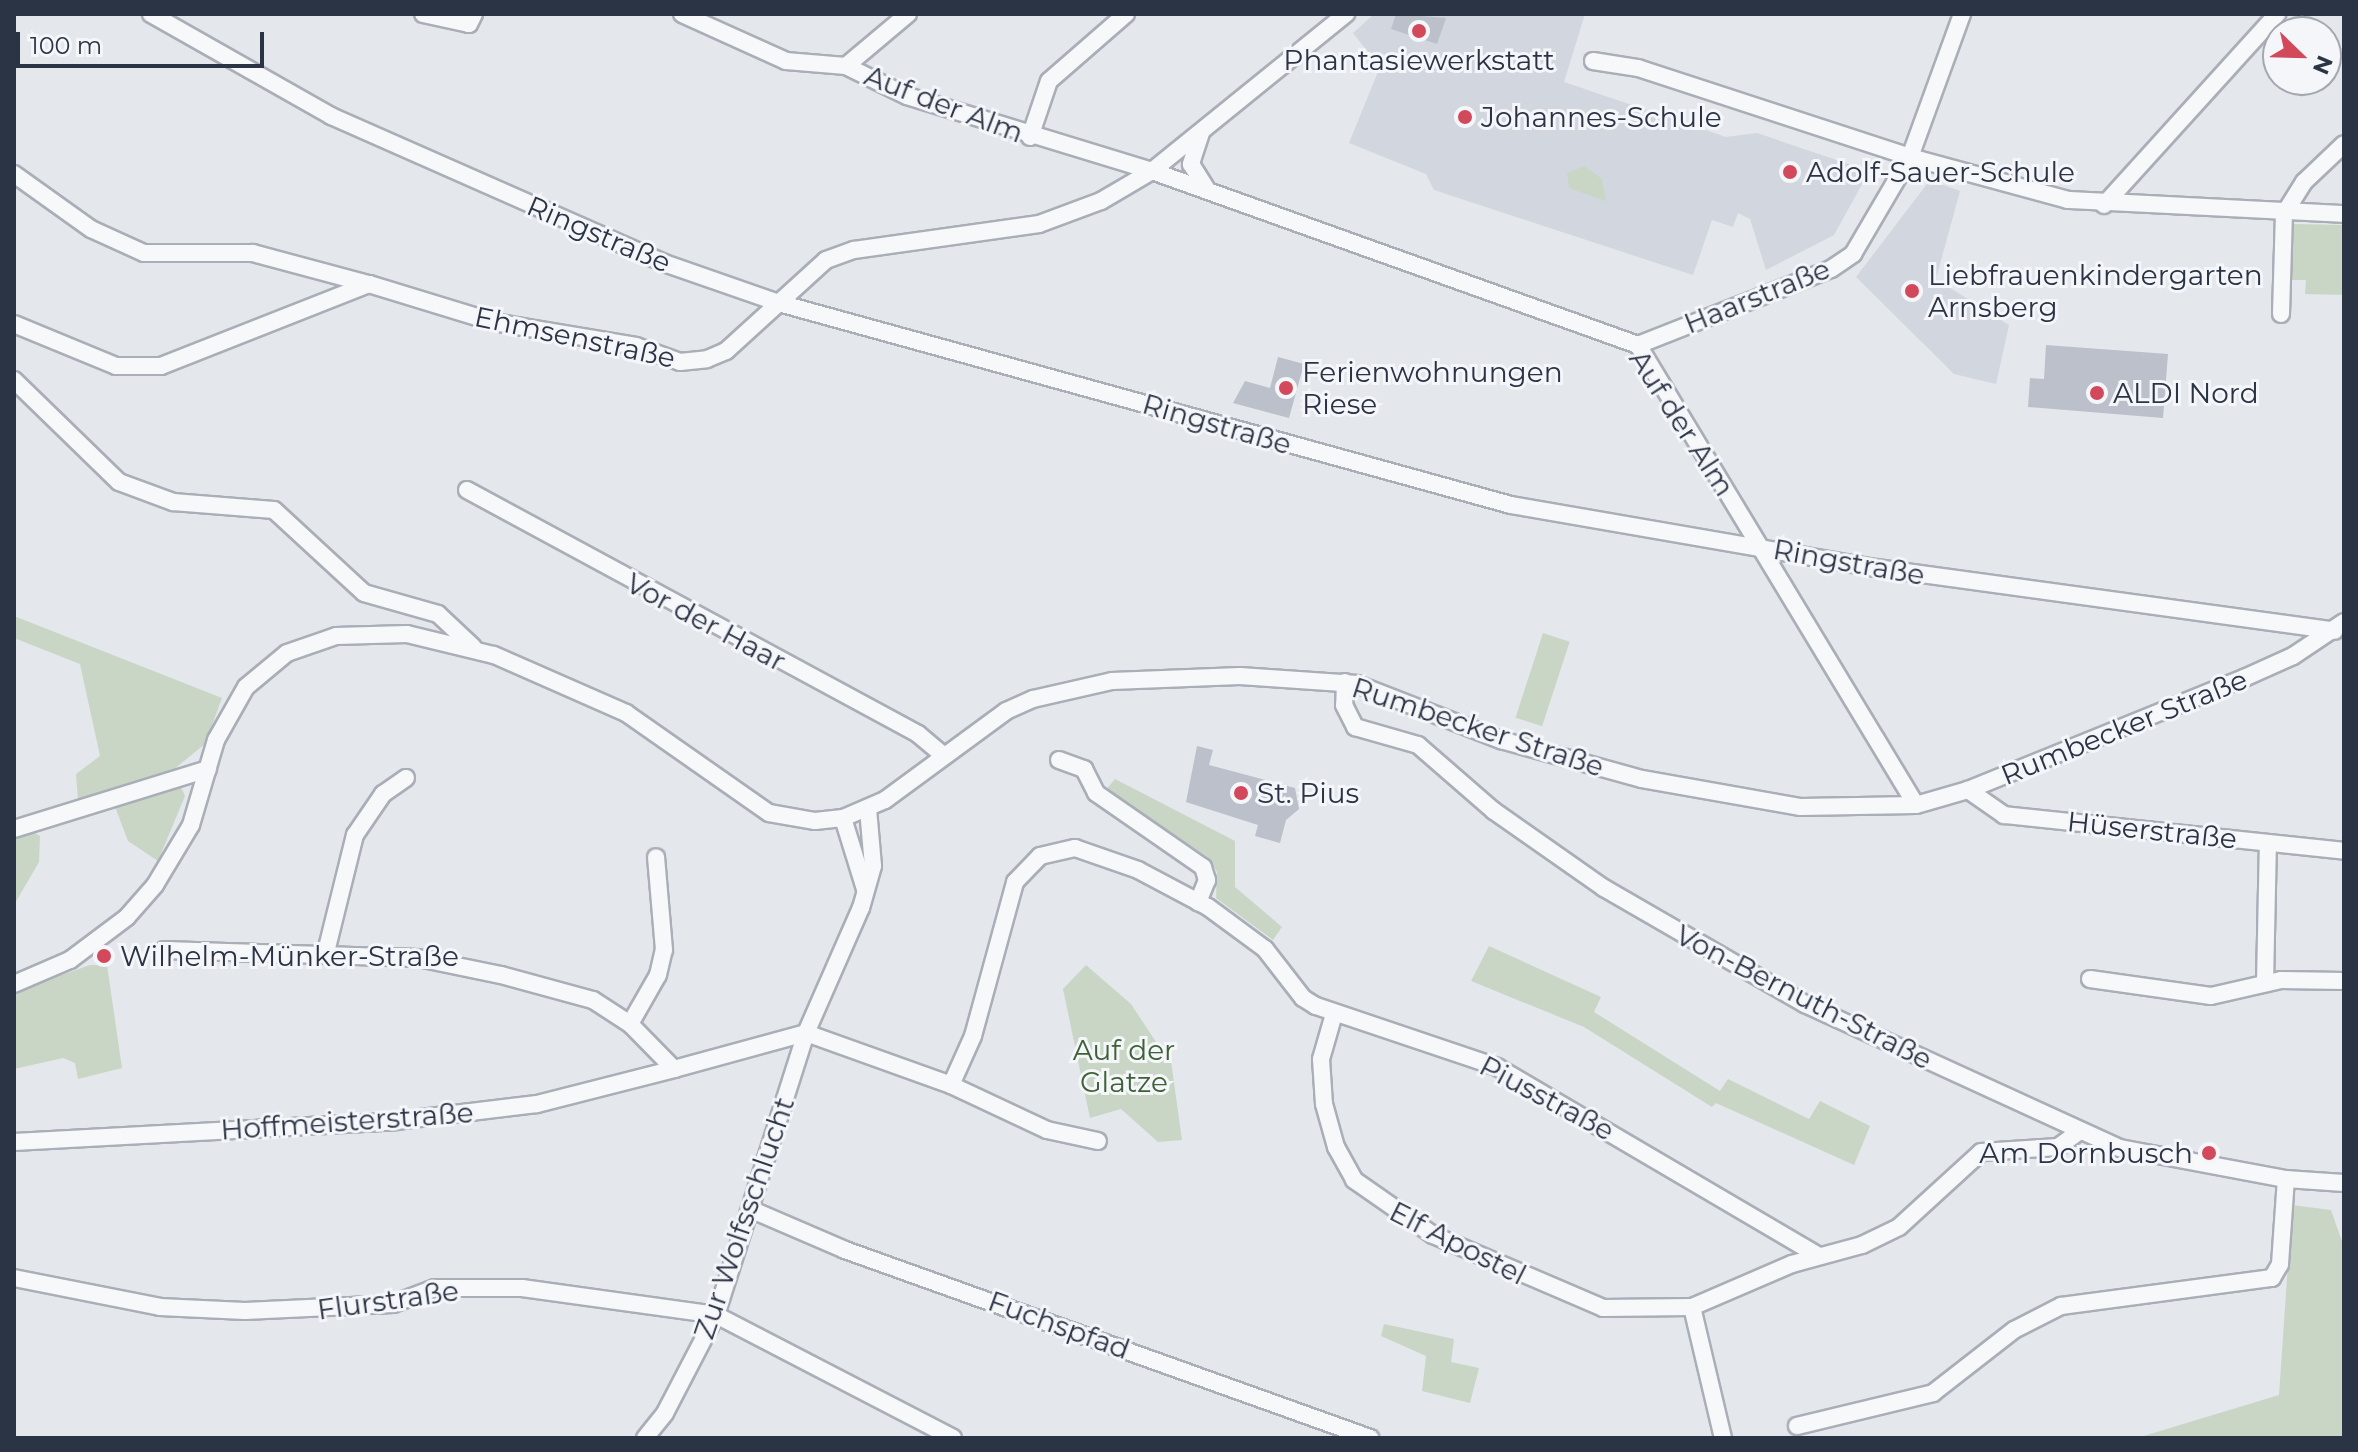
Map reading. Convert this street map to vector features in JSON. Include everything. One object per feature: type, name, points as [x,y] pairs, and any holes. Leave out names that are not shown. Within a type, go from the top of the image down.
[{"type":"street","name":"Ringstraße","points":[[151,14],[331,116],[617,243],[779,303],[1511,505],[1762,547],[2340,628]]},
{"type":"street","points":[[423,14],[469,24],[474,14]]},
{"type":"street","name":"Auf der Alm","points":[[682,14],[786,61],[846,66],[907,96],[1030,137],[1152,171],[1638,345],[1916,805]]},
{"type":"street","points":[[846,66],[908,14]]},
{"type":"street","points":[[1030,137],[1049,81],[1126,14]]},
{"type":"street","name":"Ehmsenstraße","points":[[14,174],[91,229],[144,253],[253,253],[493,322],[636,346],[680,362],[707,359],[742,338],[826,260],[854,250],[1039,224],[1101,201],[1152,171],[1346,14]]},
{"type":"street","name":"Haarstraße","points":[[1638,345],[1831,269],[1853,254],[1910,157],[1962,14]]},
{"type":"street","points":[[2104,205],[2277,14]]},
{"type":"street","points":[[1593,61],[1638,68],[1910,157],[2104,205],[2344,214]]},
{"type":"street","points":[[1201,132],[1191,164],[1208,191]]},
{"type":"street","points":[[2281,314],[2284,214],[2304,182],[2344,144]]},
{"type":"street","points":[[14,324],[116,366],[161,366],[369,284]]},
{"type":"street","points":[[14,380],[119,482],[173,502],[274,510],[364,593],[438,614],[474,648]]},
{"type":"street","name":"Vor der Haar","points":[[467,490],[918,734],[944,756]]},
{"type":"street","name":"Rumbecker Straße","points":[[14,984],[70,960],[103,937],[155,885],[174,855],[208,769],[216,740],[246,687],[299,647],[381,632],[474,648],[626,713],[769,813],[798,821],[843,818],[868,809],[1006,711],[1088,684],[1240,676],[1345,682],[1520,747],[1642,779],[1800,807],[1916,805],[1968,790],[2244,678],[2340,628]]},
{"type":"street","name":"Von-Bernuth-Straße","points":[[1345,682],[1344,705],[1355,727],[1418,745],[1494,811],[1638,910],[1805,1004],[2077,1133],[2147,1155],[2286,1179],[2344,1183]]},
{"type":"street","points":[[1059,760],[1084,769],[1096,793],[1203,867],[1207,880],[1198,902]]},
{"type":"street","points":[[14,829],[208,769]]},
{"type":"street","points":[[326,952],[355,835],[383,794],[406,778]]},
{"type":"street","name":"Hüserstraße","points":[[1968,790],[2004,815],[2344,851]]},
{"type":"street","name":"Zur Wolfsschlucht","points":[[645,1438],[665,1413],[716,1315],[806,1033],[865,889],[873,849],[868,809]]},
{"type":"street","points":[[843,818],[865,889]]},
{"type":"street","points":[[2265,983],[2268,843]]},
{"type":"street","name":"Piusstraße","points":[[951,1085],[973,1036],[1002,913],[1029,862],[1075,848],[1138,870],[1198,902],[1265,949],[1303,998],[1334,1014],[1497,1067],[1817,1255]]},
{"type":"street","points":[[630,1024],[658,975],[664,950],[656,857]]},
{"type":"street","points":[[164,950],[326,952],[418,958],[501,975],[593,1000],[630,1024],[674,1069],[806,1033],[951,1085],[1047,1130],[1098,1141]]},
{"type":"street","points":[[2090,979],[2211,996],[2265,983],[2344,981]]},
{"type":"street","name":"Elf Apostel","points":[[1334,1014],[1321,1059],[1324,1104],[1344,1164],[1378,1201],[1433,1235],[1580,1300],[1614,1308],[1692,1307],[1817,1255],[1862,1245],[1899,1227],[1981,1152],[2058,1147],[2077,1133]]},
{"type":"street","name":"Hoffmeisterstraße","points":[[14,1142],[396,1121],[537,1104],[674,1069]]},
{"type":"street","points":[[1797,1426],[1933,1393],[2014,1330],[2061,1306],[2272,1278],[2280,1264],[2286,1179]]},
{"type":"street","name":"Fuchspfad","points":[[750,1209],[845,1250],[1370,1438]]},
{"type":"street","name":"Flurstraße","points":[[14,1278],[160,1307],[245,1311],[393,1304],[435,1288],[522,1288],[716,1315],[953,1438]]},
{"type":"street","points":[[1692,1307],[1723,1438]]},
{"type":"shaded area","points":[[1374,14],[1585,14],[1564,82],[1726,137],[1757,133],[1863,169],[1866,177],[1834,235],[1766,270],[1750,219],[1738,213],[1733,227],[1712,220],[1693,275],[1434,190],[1426,174],[1349,143],[1380,67],[1353,33]]},
{"type":"shaded area","name":"Liebfrauenkindergarten Arnsberg","points":[[1930,180],[1960,191],[1936,279],[2009,325],[1996,384],[1954,374],[1856,277]]},
{"type":"green space","points":[[1585,166],[1602,179],[1606,201],[1569,188],[1567,173]]},
{"type":"green space","points":[[2293,224],[2344,225],[2344,295],[2305,294],[2306,280],[2291,280]]},
{"type":"green space","points":[[14,616],[222,698],[205,744],[173,770],[185,796],[158,861],[128,841],[109,791],[78,800],[76,774],[100,756],[80,664],[14,638]]},
{"type":"green space","points":[[1543,633],[1570,642],[1542,726],[1515,718]]},
{"type":"green space","points":[[1115,779],[1235,841],[1235,887],[1282,927],[1273,940],[1216,898],[1217,872],[1208,857],[1106,790]]},
{"type":"green space","points":[[29,830],[40,836],[39,862],[14,905],[14,838]]},
{"type":"green space","points":[[1489,946],[1601,997],[1594,1012],[1720,1091],[1728,1079],[1809,1119],[1820,1101],[1870,1126],[1854,1165],[1716,1103],[1712,1107],[1584,1027],[1471,981]]},
{"type":"green space","points":[[90,965],[107,965],[122,1068],[78,1079],[75,1063],[63,1058],[14,1069],[14,992]]},
{"type":"green space","name":"Auf der Glatze","points":[[1086,965],[1131,1004],[1156,1042],[1169,1047],[1182,1140],[1158,1142],[1121,1109],[1090,1118],[1063,989]]},
{"type":"green space","points":[[2292,1205],[2331,1210],[2344,1247],[2344,1438],[2137,1438],[2279,1395]]},
{"type":"green space","points":[[1384,1324],[1454,1339],[1451,1362],[1479,1368],[1470,1403],[1422,1391],[1426,1356],[1381,1336]]},
{"type":"building","name":"Phantasiewerkstatt","points":[[1396,14],[1446,18],[1437,44],[1391,29]]},
{"type":"building","name":"ALDI Nord","points":[[2046,345],[2168,354],[2163,418],[2028,407],[2030,378],[2044,379]]},
{"type":"building","name":"Ferienwohnungen Riese","points":[[1278,357],[1304,364],[1289,418],[1233,403],[1245,381],[1270,388]]},
{"type":"building","name":"St. Pius","points":[[1197,746],[1213,750],[1209,765],[1295,788],[1299,809],[1286,820],[1280,843],[1255,836],[1258,825],[1186,802]]},
{"type":"place","name":"Phantasiewerkstatt","points":[[1419,31]]},
{"type":"place","name":"Johannes-Schule","points":[[1465,117]]},
{"type":"place","name":"Adolf-Sauer-Schule","points":[[1790,172]]},
{"type":"place","name":"Liebfrauenkindergarten Arnsberg","points":[[1912,291]]},
{"type":"place","name":"Ferienwohnungen Riese","points":[[1286,388]]},
{"type":"place","name":"ALDI Nord","points":[[2097,393]]},
{"type":"place","name":"St. Pius","points":[[1241,793]]},
{"type":"place","name":"Wilhelm-Münker-Straße","points":[[104,956]]},
{"type":"place","name":"Am Dornbusch","points":[[2209,1153]]}]
